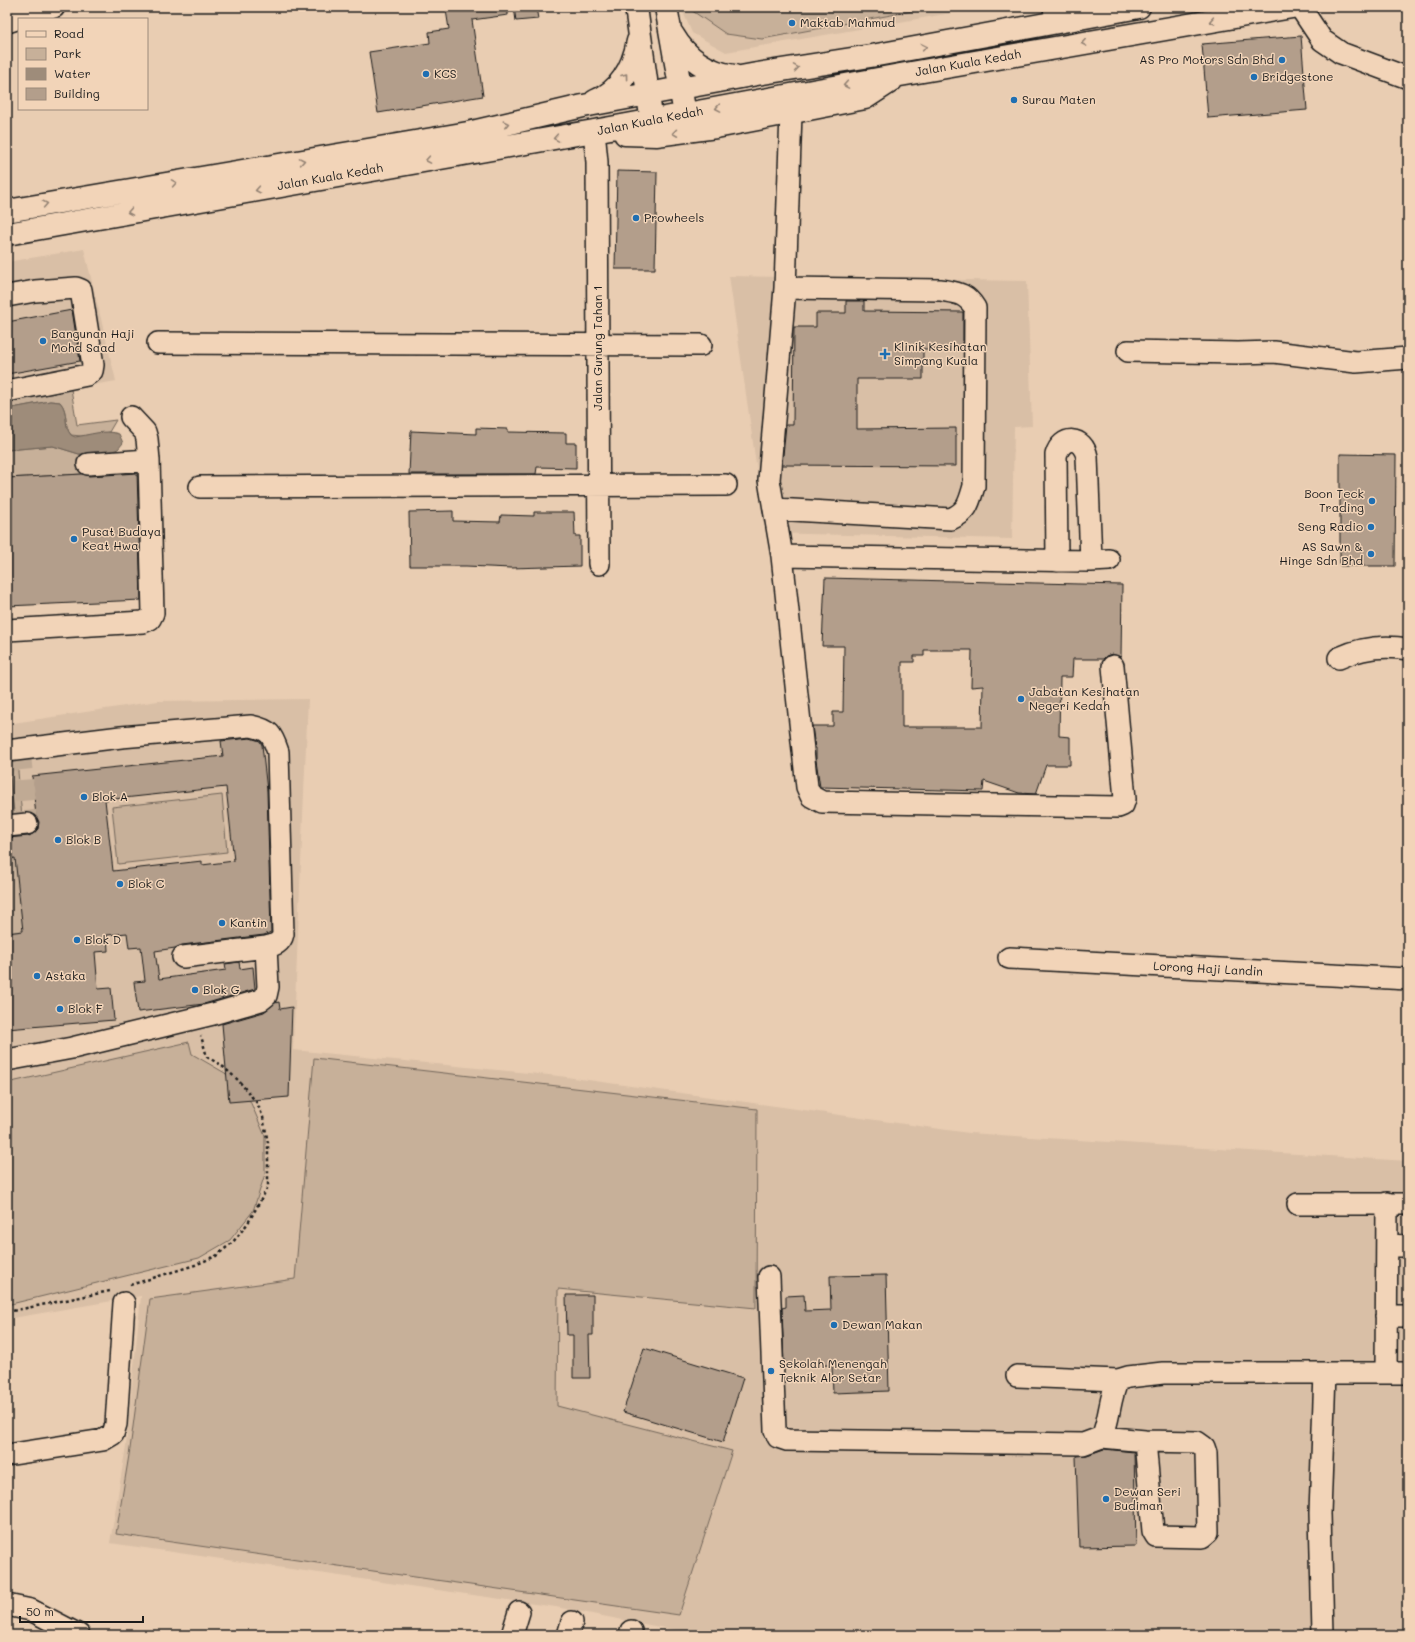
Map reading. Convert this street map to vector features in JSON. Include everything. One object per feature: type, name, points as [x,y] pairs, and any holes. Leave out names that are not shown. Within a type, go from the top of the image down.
[{"type":"main road","points":[[636,7],[652,120]]},
{"type":"main road","name":"Jalan Kuala Kedah","points":[[7,211],[468,133],[583,106],[740,77],[878,55],[1055,15],[1139,7]]},
{"type":"main road","name":"Jalan Kuala Kedah","points":[[7,234],[594,131],[900,75],[1292,7]]},
{"type":"main road","points":[[666,11],[671,31],[680,47],[692,59],[706,69],[723,75],[740,77]]},
{"type":"main road","points":[[666,11],[685,114]]},
{"type":"main road","points":[[583,106],[601,99],[617,87],[629,71],[636,52],[639,32]]},
{"type":"main road","points":[[594,131],[656,135],[716,127],[865,98],[900,75]]},
{"type":"street","points":[[20,18],[54,7]]},
{"type":"street","points":[[1300,7],[1322,40],[1341,53],[1408,78]]},
{"type":"street","points":[[7,22],[18,18]]},
{"type":"street","points":[[791,112],[785,288],[769,480],[782,556],[807,787],[811,796],[822,802],[1118,807],[1123,805],[1125,799],[1112,666]]},
{"type":"street","name":"Jalan Gunung Tahan 1","points":[[594,131],[596,162],[599,564]]},
{"type":"street","points":[[7,296],[76,288],[81,290],[93,366],[92,372],[87,375],[7,391]]},
{"type":"street","points":[[775,509],[951,518],[962,513],[970,500],[974,486],[975,308],[969,299],[960,294],[942,290],[785,288]]},
{"type":"street","points":[[158,343],[701,345]]},
{"type":"street","points":[[1128,351],[1238,353],[1274,352],[1356,362],[1408,358]]},
{"type":"street","points":[[7,630],[143,622],[150,619],[153,613],[149,460],[145,432],[131,417]]},
{"type":"street","points":[[782,556],[1057,561],[1100,561],[1087,457],[1085,449],[1080,443],[1072,440],[1064,442],[1058,448],[1056,455],[1057,561]]},
{"type":"street","points":[[88,464],[149,460]]},
{"type":"street","points":[[200,487],[726,485]]},
{"type":"street","points":[[1339,658],[1355,650],[1364,648],[1408,648]]},
{"type":"street","points":[[7,751],[121,738],[251,726],[265,729],[274,738],[278,752],[284,934],[282,940],[276,945],[266,947],[183,957]]},
{"type":"street","points":[[7,1060],[72,1048],[188,1020],[261,1000],[266,996],[268,987],[266,947]]},
{"type":"street","name":"Lorong Haji Landin","points":[[1009,958],[1408,979]]},
{"type":"street","points":[[1298,1204],[1408,1204]]},
{"type":"street","points":[[1386,1373],[1387,1204]]},
{"type":"street","points":[[1387,1245],[1408,1246]]},
{"type":"street","points":[[770,1277],[775,1430],[778,1437],[795,1440],[1083,1444],[1102,1437],[1145,1441],[1197,1442],[1204,1447],[1206,1453],[1208,1532],[1206,1535],[1202,1537],[1156,1536],[1153,1531],[1145,1441]]},
{"type":"street","points":[[7,1455],[103,1440],[113,1434],[116,1424],[120,1294]]},
{"type":"street","points":[[1386,1316],[1408,1316]]},
{"type":"street","points":[[1017,1376],[1118,1380],[1128,1377],[1162,1373],[1408,1373]]},
{"type":"street","points":[[1323,1635],[1320,1513],[1325,1373]]},
{"type":"street","points":[[1102,1437],[1106,1427],[1113,1389],[1118,1380]]},
{"type":"street","points":[[7,1605],[31,1610],[79,1635]]},
{"type":"street","points":[[512,1635],[519,1612]]},
{"type":"path","points":[[7,1312],[120,1294],[216,1256],[233,1242],[248,1223],[268,1187],[268,1143],[262,1117],[257,1103],[238,1080],[221,1065],[207,1057],[199,1031],[188,1020]]},
{"type":"shaded area","name":"Maktab Mahmud","points":[[683,7],[986,7],[726,52],[692,33],[683,12]]},
{"type":"shaded area","points":[[84,249],[116,381],[7,400],[7,262]]},
{"type":"shaded area","name":"Klinik Kesihatan Simpang Kuala","points":[[729,276],[1027,281],[1032,426],[1014,427],[1012,539],[766,533]]},
{"type":"shaded area","name":"Sekolah Menengah Teknik Alor Setar","points":[[308,699],[293,1050],[559,1076],[969,1133],[1408,1161],[1408,1635],[701,1635],[556,1607],[110,1543],[126,1446],[141,1296],[7,1319],[7,724],[158,701]]},
{"type":"green space","name":"Maktab Mahmud","points":[[691,7],[934,7],[762,39],[726,34],[691,10]]},
{"type":"green space","points":[[71,389],[77,425],[116,420],[109,432],[81,436],[71,435],[67,427],[63,406],[60,402],[50,401],[7,409],[7,400]]},
{"type":"green space","points":[[53,446],[83,454],[84,474],[7,478],[7,450]]},
{"type":"green space","points":[[17,760],[22,818],[7,820],[7,761]]},
{"type":"green space","points":[[222,795],[227,852],[118,864],[112,807]]},
{"type":"green space","points":[[55,854],[63,927],[7,933],[7,859]]},
{"type":"green space","points":[[189,1042],[192,1054],[225,1073],[250,1101],[265,1136],[265,1174],[253,1211],[230,1240],[199,1258],[7,1305],[7,1083]]},
{"type":"green space","points":[[314,1058],[757,1109],[756,1308],[558,1289],[557,1406],[732,1451],[679,1615],[116,1534],[130,1449],[150,1299],[295,1279]]},
{"type":"water","points":[[50,401],[60,402],[63,406],[67,427],[71,435],[75,437],[108,432],[119,434],[123,443],[118,449],[107,453],[79,454],[53,446],[7,450],[7,409]]},
{"type":"water","points":[[7,768],[9,768],[14,812],[7,812]]},
{"type":"building","name":"KCS","points":[[464,7],[508,7],[508,15],[472,20],[483,96],[378,113],[369,52],[430,43],[429,32],[449,29],[446,10]]},
{"type":"building","points":[[514,7],[536,7],[538,19],[516,21]]},
{"type":"building","name":"Bridgestone","points":[[1301,36],[1307,110],[1208,118],[1202,44]]},
{"type":"building","points":[[617,171],[657,172],[655,269],[615,269]]},
{"type":"building","points":[[846,301],[864,301],[864,311],[963,312],[963,349],[923,349],[923,379],[857,379],[857,429],[956,428],[956,466],[782,465],[786,425],[793,425],[794,327],[816,327],[816,313],[846,313]]},
{"type":"building","name":"Bangunan Haji Mohd Saad","points":[[72,310],[80,361],[7,374],[7,322]]},
{"type":"building","points":[[476,428],[508,429],[508,432],[566,433],[566,443],[576,443],[576,468],[537,467],[536,474],[409,474],[411,431],[476,434]]},
{"type":"building","points":[[1340,454],[1396,455],[1395,566],[1340,566]]},
{"type":"building","name":"Pusat Budaya Keat Hwa","points":[[137,473],[141,600],[7,606],[7,478]]},
{"type":"building","points":[[453,511],[453,521],[500,522],[501,515],[534,516],[534,512],[574,512],[575,536],[580,536],[580,566],[511,568],[410,566],[409,512]]},
{"type":"building","name":"Jabatan Kesihatan Negeri Kedah","points":[[825,578],[1122,585],[1121,657],[1112,654],[1103,659],[1073,659],[1072,677],[1060,677],[1059,736],[1070,737],[1070,765],[1046,765],[1036,794],[1019,793],[984,781],[983,791],[820,787],[812,726],[833,726],[833,712],[843,712],[844,646],[822,646]],"holes":[[[924,650],[972,650],[971,687],[983,686],[982,727],[902,727],[902,662],[914,662],[914,656],[924,656]]]},
{"type":"building","points":[[250,738],[260,741],[262,745],[267,791],[271,932],[264,935],[182,945],[175,948],[155,951],[159,979],[226,970],[225,964],[239,962],[240,969],[253,967],[255,989],[204,1004],[138,1012],[134,982],[145,981],[141,947],[129,948],[127,933],[107,935],[108,951],[95,952],[98,989],[111,988],[114,1020],[7,1029],[7,933],[23,931],[15,858],[7,859],[7,838],[29,836],[38,829],[39,822],[36,816],[32,776],[223,756],[221,741]],"holes":[[[226,787],[234,861],[202,865],[202,861],[113,871],[105,800]]]},
{"type":"building","points":[[279,1002],[280,1009],[292,1007],[289,1097],[229,1102],[222,1024],[264,1012],[275,1003]]},
{"type":"building","name":"Dewan Makan","points":[[886,1275],[889,1391],[833,1393],[832,1365],[784,1366],[782,1308],[786,1307],[786,1296],[804,1295],[805,1311],[831,1310],[830,1276]]},
{"type":"building","points":[[566,1295],[593,1295],[593,1335],[589,1335],[590,1378],[573,1378],[573,1335],[567,1335]]},
{"type":"building","points":[[644,1348],[743,1378],[723,1442],[623,1412]]},
{"type":"building","name":"Dewan Seri Budiman","points":[[1104,1449],[1134,1452],[1136,1546],[1079,1547],[1076,1456],[1087,1455]]},
{"type":"tunnel","points":[[20,749],[27,824]]},
{"type":"place","name":"Maktab Mahmud","points":[[792,23]]},
{"type":"place","name":"AS Pro Motors Sdn Bhd","points":[[1282,60]]},
{"type":"place","name":"KCS","points":[[426,74]]},
{"type":"place","name":"Bridgestone","points":[[1254,77]]},
{"type":"place","name":"Surau Maten","points":[[1014,100]]},
{"type":"place","name":"Prowheels","points":[[636,218]]},
{"type":"place","name":"Bangunan Haji Mohd Saad","points":[[43,341]]},
{"type":"place","name":"Klinik Kesihatan Simpang Kuala","points":[[885,354]]},
{"type":"place","name":"Boon Teck Trading","points":[[1372,501]]},
{"type":"place","name":"Seng Radio","points":[[1371,527]]},
{"type":"place","name":"Pusat Budaya Keat Hwa","points":[[74,539]]},
{"type":"place","name":"AS Sawn & Hinge Sdn Bhd","points":[[1371,554]]},
{"type":"place","name":"Jabatan Kesihatan Negeri Kedah","points":[[1021,699]]},
{"type":"place","name":"Blok A","points":[[84,797]]},
{"type":"place","name":"Blok B","points":[[58,840]]},
{"type":"place","name":"Blok C","points":[[120,884]]},
{"type":"place","name":"Kantin","points":[[222,923]]},
{"type":"place","name":"Blok D","points":[[77,940]]},
{"type":"place","name":"Astaka","points":[[37,976]]},
{"type":"place","name":"Blok G","points":[[195,990]]},
{"type":"place","name":"Blok F","points":[[60,1009]]},
{"type":"place","name":"Dewan Makan","points":[[834,1325]]},
{"type":"place","name":"Sekolah Menengah Teknik Alor Setar","points":[[771,1371]]},
{"type":"place","name":"Dewan Seri Budiman","points":[[1106,1499]]}]
